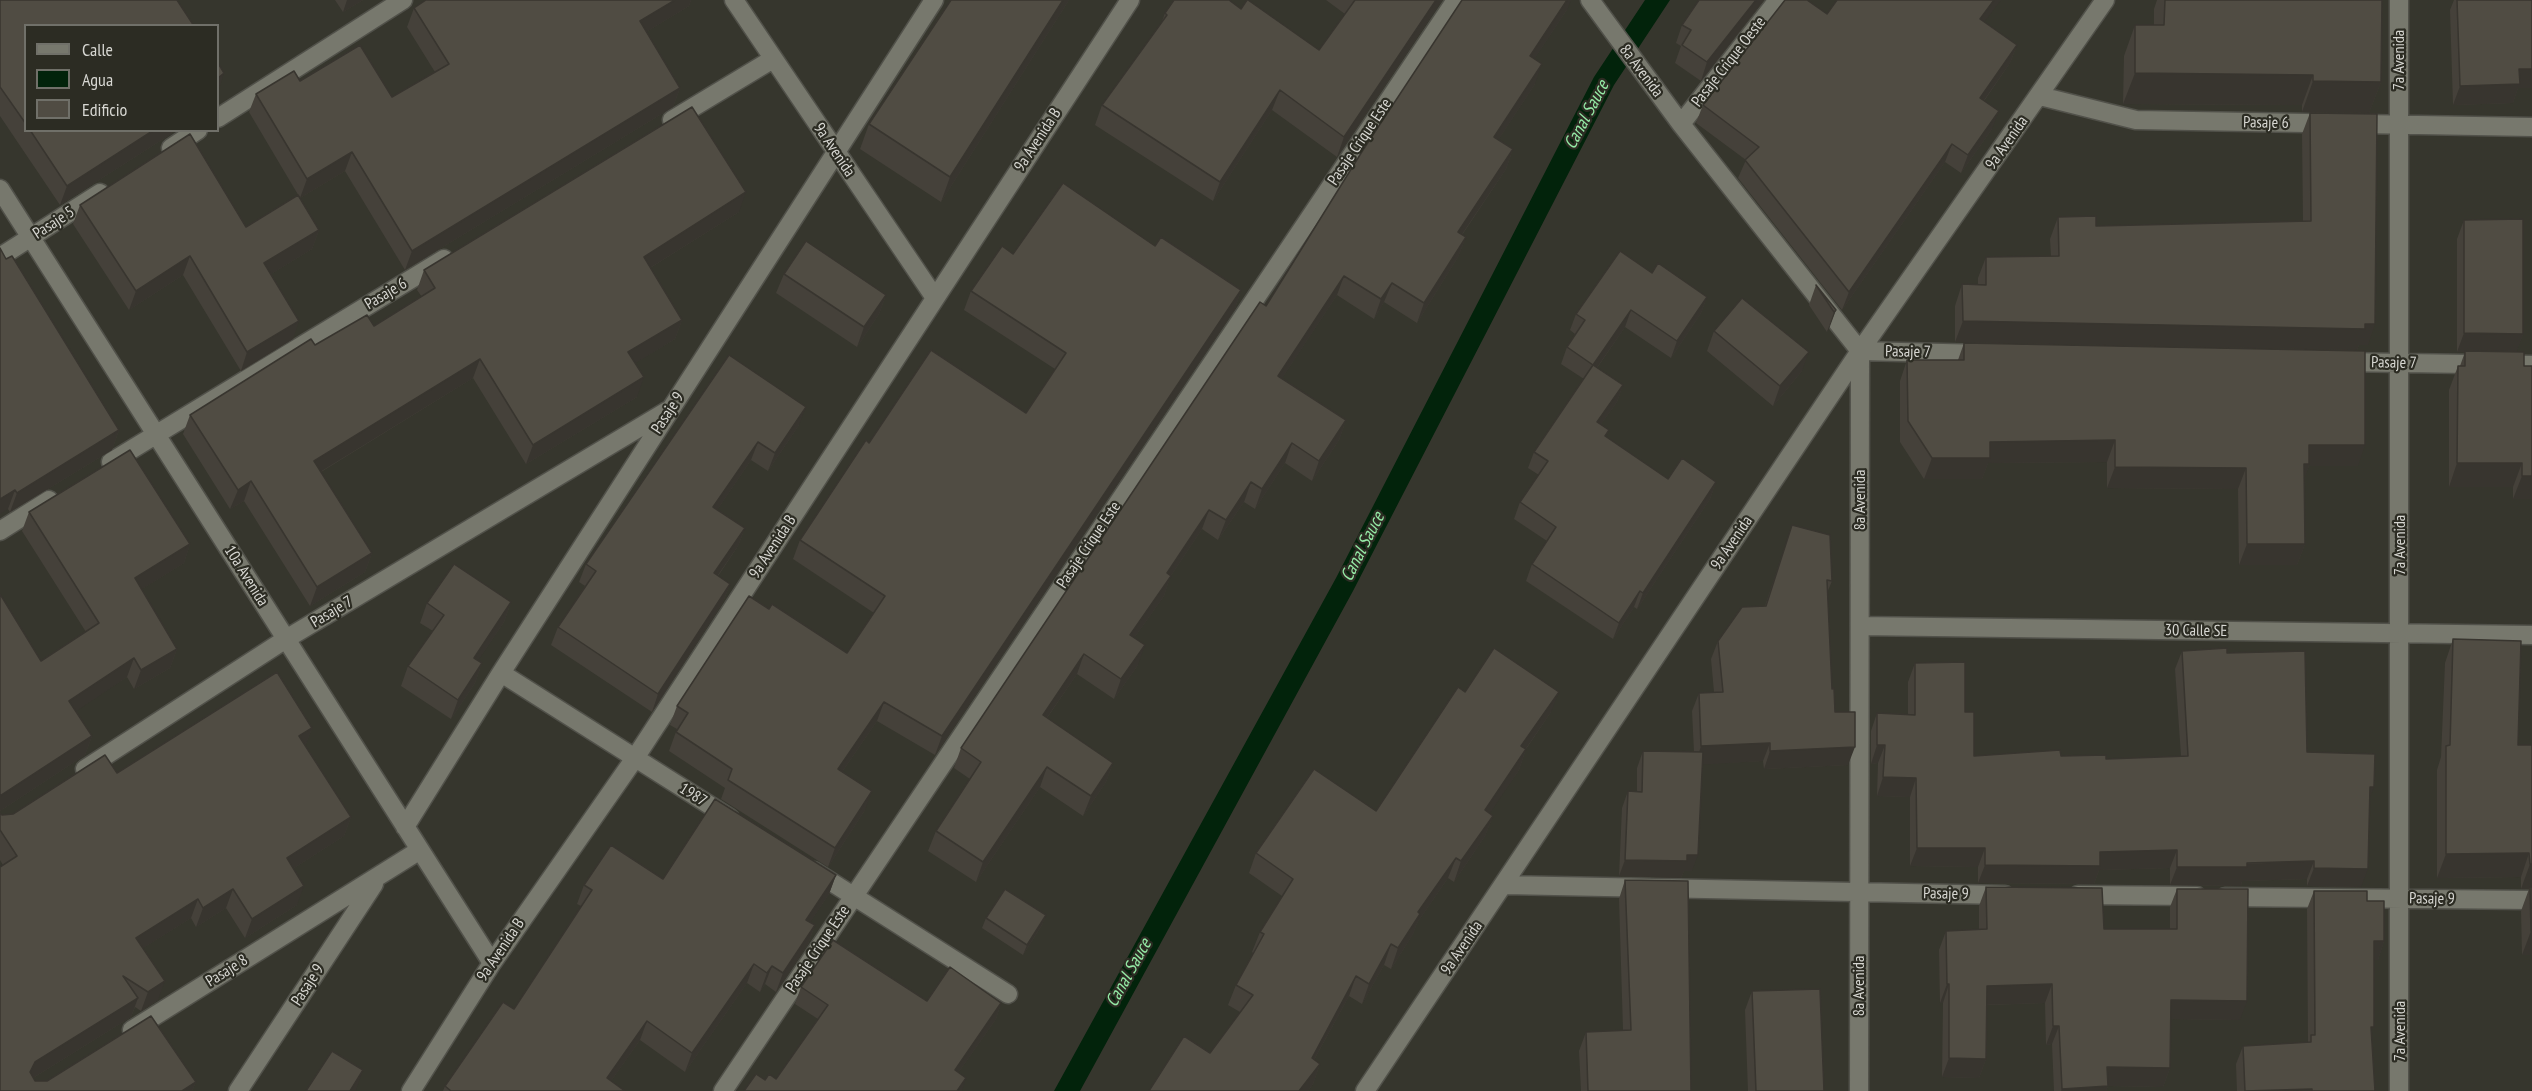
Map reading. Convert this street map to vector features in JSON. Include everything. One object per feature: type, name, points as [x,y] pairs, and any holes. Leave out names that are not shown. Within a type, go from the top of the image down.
[{"type":"street","points":[[219,117],[403,0]]},
{"type":"street","name":"9a Avenida","points":[[734,0],[935,298]]},
{"type":"street","name":"Pasaje 9","points":[[405,827],[501,673],[934,0]]},
{"type":"street","name":"9a Avenida B","points":[[411,1091],[492,963],[635,758],[1130,0]]},
{"type":"street","name":"Pasaje Crique Este","points":[[723,1091],[1455,0]]},
{"type":"street","name":"Pasaje Crique Oeste","points":[[1681,124],[1778,0]]},
{"type":"street","name":"9a Avenida","points":[[1365,1091],[1860,351],[2105,0]]},
{"type":"street","name":"7a Avenida","points":[[2399,0],[2399,1091]]},
{"type":"street","name":"8a Avenida","points":[[1594,7],[1681,124],[1860,351],[1859,1091]]},
{"type":"street","points":[[662,127],[773,59]]},
{"type":"street","name":"Pasaje 6","points":[[2040,96],[2136,120],[2532,127]]},
{"type":"street","points":[[159,156],[195,132]]},
{"type":"street","name":"Pasaje 5","points":[[0,256],[120,181]]},
{"type":"street","name":"10a Avenida","points":[[0,189],[492,963]]},
{"type":"street","name":"Pasaje 6","points":[[98,470],[459,250]]},
{"type":"street","name":"Pasaje 7","points":[[1860,351],[2004,354]]},
{"type":"street","name":"Pasaje 7","points":[[2327,362],[2532,366]]},
{"type":"street","name":"Pasaje 7","points":[[69,779],[286,639],[671,409]]},
{"type":"street","points":[[0,531],[68,489]]},
{"type":"street","name":"30 Calle SE","points":[[1860,626],[2532,635]]},
{"type":"street","name":"1987","points":[[501,673],[744,827]]},
{"type":"street","name":"Pasaje 8","points":[[115,1041],[420,850]]},
{"type":"street","points":[[803,865],[1008,994]]},
{"type":"street","name":"Pasaje 9","points":[[238,1091],[378,878]]},
{"type":"street","name":"Pasaje 9","points":[[1504,885],[2024,895]]},
{"type":"street","name":"Pasaje 9","points":[[2059,895],[2532,900]]},
{"type":"water","name":"Canal Sauce","points":[[1645,0],[1670,0],[1614,85],[1353,591],[1080,1091],[1054,1091],[1336,578],[1594,77]]},
{"type":"building","points":[[0,0],[177,0],[193,24],[24,24],[24,121],[0,87]]},
{"type":"building","points":[[426,0],[675,0],[640,21],[680,88],[412,251],[352,152],[307,179],[256,94],[294,71],[300,81],[360,45],[392,97],[449,64],[414,8]]},
{"type":"building","points":[[951,0],[1063,0],[950,177],[869,124]]},
{"type":"building","points":[[1174,0],[1229,0],[1241,9],[1248,0],[1319,50],[1355,0],[1436,0],[1344,137],[1280,90],[1220,182],[1102,105],[1167,15],[1165,13]]},
{"type":"building","points":[[1462,0],[1567,0],[1530,56],[1542,64],[1494,137],[1513,149],[1458,232],[1466,237],[1424,303],[1392,283],[1381,299],[1344,276],[1278,376],[1346,420],[1319,461],[1292,443],[1262,489],[1251,482],[1226,520],[1209,510],[1167,573],[1171,576],[1130,635],[1145,645],[1121,679],[1084,654],[1043,715],[1113,763],[1091,796],[1047,767],[983,862],[936,831],[981,762],[961,748],[1260,302],[1266,306],[1363,150]]},
{"type":"building","points":[[1699,0],[1756,0],[1707,62],[1682,45],[1691,30],[1682,25]]},
{"type":"building","points":[[1785,0],[1807,0],[1827,14],[1837,0],[1994,0],[1980,19],[2017,45],[1980,98],[1999,111],[1968,155],[1952,144],[1849,292],[1745,160],[1759,147],[1703,105]]},
{"type":"building","points":[[2165,0],[2382,0],[2381,82],[2313,81],[2313,75],[2135,73],[2135,25],[2164,25]]},
{"type":"building","points":[[2457,0],[2532,0],[2532,69],[2519,69],[2520,84],[2460,86]]},
{"type":"building","points":[[219,65],[224,73],[219,77]]},
{"type":"building","points":[[692,107],[746,192],[644,257],[682,320],[628,352],[644,377],[533,445],[480,359],[314,461],[372,553],[317,587],[251,481],[238,490],[190,415],[311,339],[315,345],[367,315],[374,326],[435,288],[424,270]]},
{"type":"building","points":[[2310,113],[2377,114],[2375,324],[2365,324],[2365,329],[1963,321],[1962,284],[1986,285],[1986,257],[2059,256],[2058,217],[2096,216],[2096,226],[2311,221]]},
{"type":"building","points":[[31,132],[151,132],[67,186]]},
{"type":"building","points":[[190,134],[246,227],[298,195],[319,230],[264,263],[299,321],[247,352],[190,256],[136,291],[80,205]]},
{"type":"building","points":[[1063,183],[1155,246],[1161,237],[1241,290],[942,736],[884,702],[838,769],[872,791],[835,848],[728,780],[732,769],[676,732],[688,713],[677,706],[749,596],[769,609],[772,604],[847,653],[885,596],[800,540],[866,440],[869,443],[931,350],[1026,413],[1066,353],[971,291],[1002,246],[1013,254]]},
{"type":"building","points":[[2523,219],[2523,334],[2464,333],[2464,220]]},
{"type":"building","points":[[806,241],[886,295],[864,327],[784,274]]},
{"type":"building","points":[[0,248],[6,259],[12,256],[119,430],[17,493],[15,490],[0,499]]},
{"type":"building","points":[[1620,251],[1652,273],[1658,263],[1707,297],[1677,341],[1631,310],[1593,365],[1567,347],[1585,320],[1576,314]]},
{"type":"building","points":[[1816,285],[1836,310],[1834,312]]},
{"type":"building","points":[[1742,298],[1809,352],[1780,386],[1714,331]]},
{"type":"building","points":[[1964,343],[2365,351],[2365,445],[2309,445],[2309,464],[2304,464],[2305,544],[2247,544],[2246,468],[2115,467],[2115,440],[1990,442],[1990,458],[1932,458],[1908,421],[1907,360],[1964,360]]},
{"type":"building","points":[[2465,351],[2524,352],[2524,366],[2532,366],[2532,476],[2522,476],[2522,463],[2457,463],[2458,366],[2465,366]]},
{"type":"building","points":[[729,355],[806,407],[775,453],[758,442],[713,507],[745,528],[714,573],[730,584],[658,694],[558,627],[596,571],[586,564]]},
{"type":"building","points":[[1593,365],[1623,385],[1597,422],[1609,430],[1605,436],[1668,479],[1682,458],[1716,482],[1643,593],[1640,591],[1619,623],[1532,564],[1556,527],[1520,502],[1548,461],[1534,452]]},
{"type":"building","points":[[130,450],[190,544],[135,578],[177,649],[141,670],[134,658],[69,701],[92,736],[0,796],[0,594],[41,661],[99,623],[29,512]]},
{"type":"building","points":[[1792,525],[1830,535],[1832,581],[1827,580],[1832,689],[1834,688],[1835,712],[1855,712],[1855,747],[1770,751],[1770,743],[1701,746],[1699,693],[1723,692],[1718,641],[1742,607],[1766,606]]},
{"type":"building","points":[[454,564],[511,602],[474,658],[482,663],[458,700],[408,666],[444,615],[427,603]]},
{"type":"building","points":[[2453,639],[2521,641],[2518,745],[2532,745],[2532,864],[2530,864],[2529,853],[2446,854],[2446,746],[2450,745]]},
{"type":"building","points":[[1494,648],[1559,692],[1521,746],[1526,749],[1485,810],[1493,816],[1461,861],[1456,858],[1418,912],[1420,914],[1398,948],[1391,944],[1369,984],[1356,976],[1312,1058],[1320,1064],[1299,1091],[1149,1091],[1184,1036],[1210,1053],[1253,995],[1236,985],[1264,934],[1260,932],[1293,879],[1256,853],[1314,769],[1376,811],[1458,687],[1465,692]]},
{"type":"building","points":[[2227,648],[2227,653],[2305,651],[2307,752],[2375,754],[2374,787],[2370,787],[2368,869],[2314,868],[2314,861],[2247,863],[2247,867],[2177,867],[2177,850],[2100,852],[2100,866],[1985,865],[1985,848],[1917,848],[1916,778],[1883,777],[1885,745],[1877,745],[1877,713],[1915,715],[1915,663],[1965,662],[1965,712],[1974,712],[1974,756],[2060,750],[2061,756],[2106,755],[2106,759],[2188,756],[2182,651]]},
{"type":"building","points":[[277,672],[312,728],[299,736],[351,817],[287,858],[304,886],[252,919],[233,889],[203,908],[198,899],[136,938],[165,981],[148,992],[123,976],[138,998],[35,1062],[30,1072],[35,1081],[47,1081],[151,1016],[196,1082],[182,1091],[0,1091],[0,867],[17,856],[0,830],[0,813],[2,815],[13,814],[105,755],[117,773]]},
{"type":"building","points":[[1643,751],[1703,752],[1698,855],[1687,855],[1687,861],[1625,860],[1628,791],[1642,792]]},
{"type":"building","points":[[715,799],[836,875],[806,920],[815,925],[783,973],[772,966],[767,973],[754,964],[692,1053],[647,1021],[607,1078],[625,1091],[451,1091],[445,1086],[503,1002],[514,1009],[592,890],[584,885],[611,845],[663,879]]},
{"type":"building","points":[[1625,880],[1688,881],[1691,1091],[1588,1091],[1586,1032],[1631,1030]]},
{"type":"building","points":[[1986,887],[2102,888],[2104,929],[2177,929],[2177,889],[2248,889],[2247,1001],[2171,1000],[2170,1068],[2107,1067],[2108,1086],[2062,1089],[2059,1026],[2053,1026],[2052,984],[1987,986],[1986,1059],[1949,1058],[1946,931],[1987,929]]},
{"type":"building","points":[[2530,887],[2532,887],[2532,931],[2531,931]]},
{"type":"building","points":[[1005,889],[1046,915],[1027,945],[986,918]]},
{"type":"building","points":[[2314,891],[2367,891],[2367,901],[2384,901],[2384,941],[2374,941],[2374,1027],[2371,1027],[2375,1091],[2312,1091],[2312,1089],[2245,1091],[2243,1046],[2311,1042],[2311,1035],[2315,1035]]},
{"type":"building","points":[[833,940],[927,1001],[950,967],[1001,1003],[955,1070],[966,1078],[957,1091],[744,1091],[756,1074],[765,1080],[769,1074],[776,1079],[828,1005],[801,987]]},
{"type":"building","points":[[1820,989],[1824,1091],[1756,1091],[1752,991]]},
{"type":"building","points":[[332,1051],[363,1070],[350,1091],[306,1091]]}]
